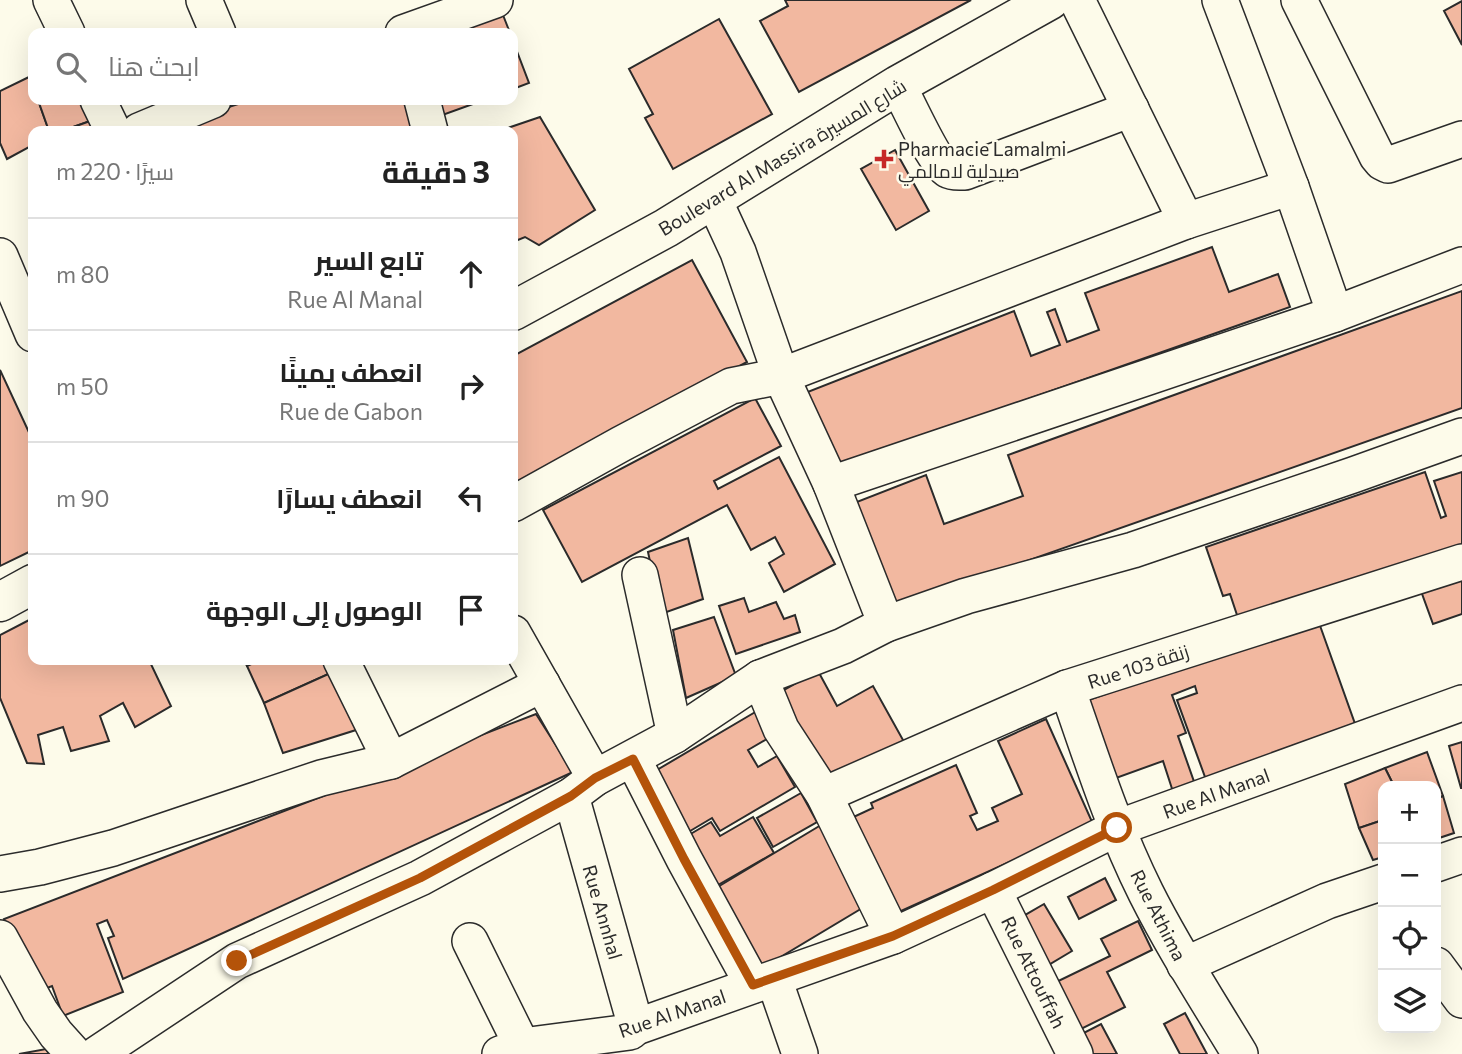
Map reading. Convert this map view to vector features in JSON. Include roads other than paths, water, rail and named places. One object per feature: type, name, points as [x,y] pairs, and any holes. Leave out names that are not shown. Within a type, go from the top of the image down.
[{"type":"main road","name":"Boulevard Al Massira شارع المسيرة","points":[[518,308],[666,228],[898,85],[1050,0]]},
{"type":"main road","points":[[0,602],[28,587]]},
{"type":"street","points":[[51,0],[65,28]]},
{"type":"street","points":[[204,0],[216,28]]},
{"type":"street","points":[[419,28],[495,0]]},
{"type":"street","points":[[1077,0],[1186,221]]},
{"type":"street","points":[[1220,0],[1291,187],[1335,314]]},
{"type":"street","points":[[1299,0],[1382,162],[1388,164],[1462,139]]},
{"type":"street","points":[[898,85],[936,156],[947,170],[956,172],[965,172],[1131,109]]},
{"type":"street","points":[[100,105],[111,126]]},
{"type":"street","points":[[151,126],[201,105]]},
{"type":"street","points":[[423,105],[429,126]]},
{"type":"street","points":[[518,501],[731,386],[782,376],[1186,221],[1291,187]]},
{"type":"street","points":[[714,200],[738,252],[782,376],[831,484],[886,624]]},
{"type":"street","points":[[0,256],[28,322]]},
{"type":"street","points":[[831,484],[1335,314],[1462,265]]},
{"type":"street","points":[[97,1054],[237,961],[420,878],[676,735],[760,678],[842,646],[886,624],[966,596],[1133,550],[1462,436]]},
{"type":"street","name":"Rue 103 زنقة","points":[[824,795],[1067,688],[1462,562]]},
{"type":"street","points":[[640,575],[676,735]]},
{"type":"street","name":"Rue Annhal","points":[[518,642],[542,684],[583,787],[633,1038]]},
{"type":"street","points":[[343,665],[391,761]]},
{"type":"street","points":[[760,678],[781,729],[824,795],[893,936]]},
{"type":"street","points":[[0,874],[40,867],[113,848],[321,778],[391,761],[542,684]]},
{"type":"street","name":"Rue Athima","points":[[1067,688],[1117,828],[1146,892],[1185,965],[1240,1054]]},
{"type":"street","name":"Rue Al Manal","points":[[511,1050],[633,1038],[763,982],[893,936],[1117,828],[1462,703]]},
{"type":"street","points":[[633,759],[684,859],[763,982],[800,1054]]},
{"type":"street","points":[[1441,862],[1462,855]]},
{"type":"street","points":[[1185,965],[1326,901],[1378,884]]},
{"type":"street","name":"Rue Attouffah","points":[[993,890],[1075,1054]]},
{"type":"street","points":[[0,938],[40,1011],[74,1054]]},
{"type":"street","points":[[470,941],[511,1050]]},
{"type":"street","points":[[1440,970],[1462,1000]]},
{"type":"place","name":"Pharmacie Lamalmi صيدلية لامالمي","points":[[884,159]]}]
